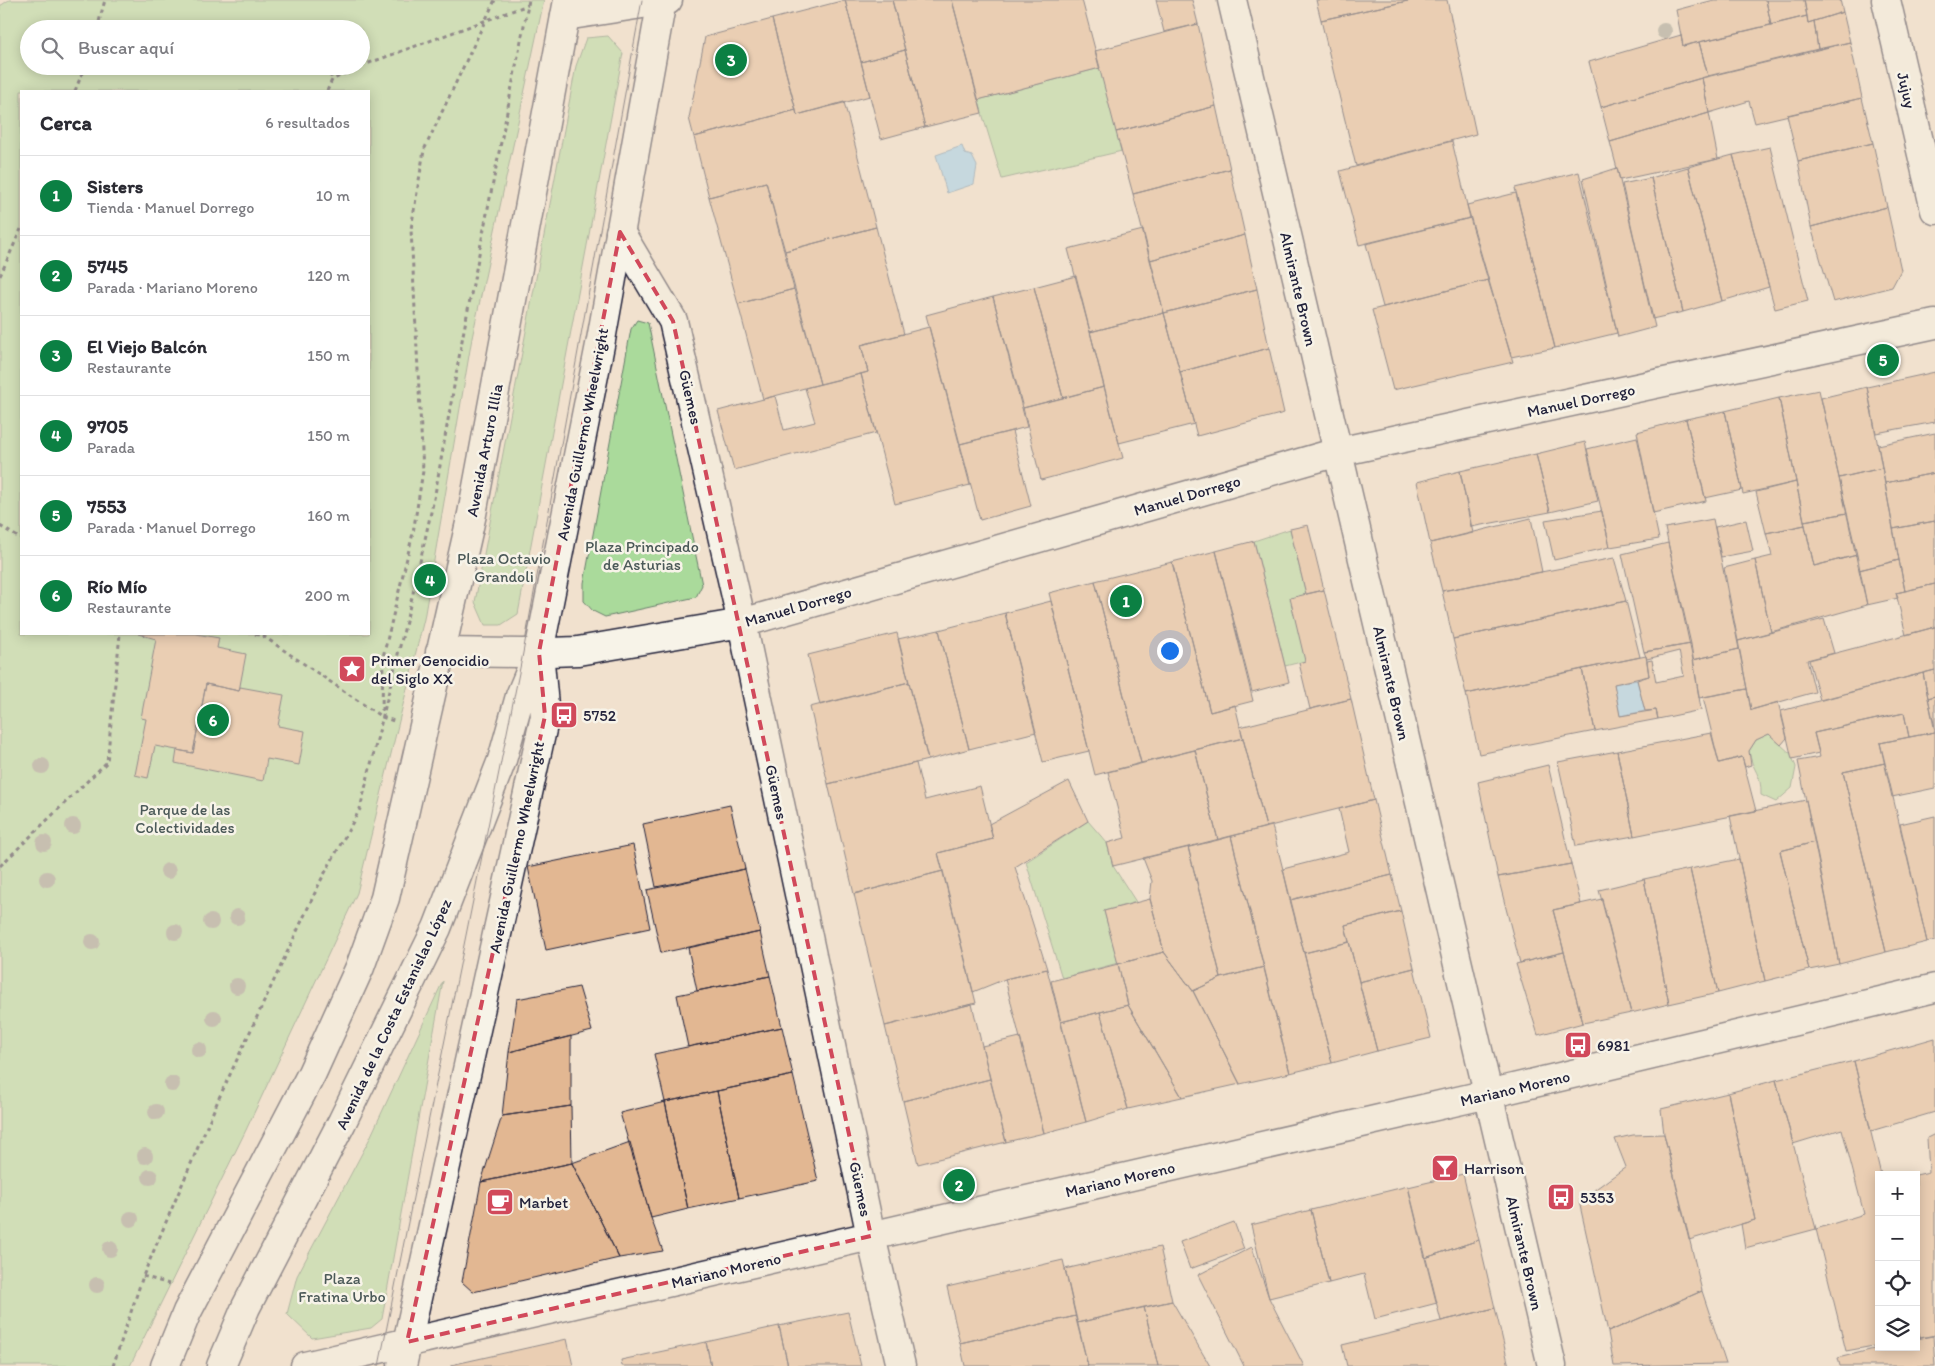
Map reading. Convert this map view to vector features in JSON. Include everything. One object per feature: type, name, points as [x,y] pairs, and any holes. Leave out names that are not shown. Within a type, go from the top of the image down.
[{"type":"street","points":[[566,8],[664,0]]},
{"type":"street","name":"Avenida Guillermo Wheelwright","points":[[404,1354],[545,716],[538,652],[601,340],[664,0]]},
{"type":"street","name":"Almirante Brown","points":[[1232,0],[1552,1366]]},
{"type":"street","name":"Jujuy","points":[[1886,0],[1935,210]]},
{"type":"street","name":"Avenida Arturo Illia","points":[[165,1366],[187,1312],[312,1073],[360,967],[386,898],[472,514],[566,8]]},
{"type":"street","name":"Güemes","points":[[620,232],[674,321],[742,623],[871,1236],[902,1366]]},
{"type":"street","name":"Manuel Dorrego","points":[[440,652],[578,651],[742,623],[1338,452],[1935,324]]},
{"type":"street","name":"Avenida de la Costa Estanislao López","points":[[221,1366],[246,1307],[342,1122],[437,928],[502,760],[520,696],[538,652]]},
{"type":"street","name":"Mariano Moreno","points":[[305,1366],[404,1354],[871,1236],[1488,1094],[1935,988]]},
{"type":"path","points":[[99,20],[105,0]]},
{"type":"path","points":[[382,717],[383,657],[413,533],[423,471],[412,229],[424,150],[495,0]]},
{"type":"path","points":[[113,1366],[143,1276],[219,1098],[321,880],[360,809],[435,494],[463,335],[530,0]]},
{"type":"path","points":[[370,62],[528,5]]},
{"type":"path","points":[[75,90],[81,75]]},
{"type":"path","points":[[331,75],[332,80]]},
{"type":"path","points":[[327,90],[332,80],[342,75]]},
{"type":"path","points":[[0,276],[20,231]]},
{"type":"path","points":[[0,526],[20,538]]},
{"type":"path","points":[[0,866],[107,762],[120,635]]},
{"type":"path","points":[[259,635],[382,717]]},
{"type":"highlighted area","points":[[620,232],[673,321],[871,1236],[407,1342],[545,716],[539,652]]},
{"type":"green space","name":"Parque de las Colectividades","points":[[9,0],[544,0],[472,338],[424,619],[357,893],[246,1130],[130,1366],[0,1366],[0,6]]},
{"type":"green space","name":"Plaza Octavio Grandoli","points":[[608,36],[623,53],[518,614],[501,625],[485,625],[475,602],[576,66],[586,38]]},
{"type":"green space","points":[[1100,68],[1122,151],[1002,179],[978,100]]},
{"type":"green space","name":"Plaza Principado de Asturias","points":[[637,320],[648,323],[702,585],[696,597],[605,617],[593,611],[584,601],[584,583],[631,329]]},
{"type":"green space","points":[[1290,529],[1306,594],[1305,661],[1285,666],[1254,541]]},
{"type":"green space","points":[[1769,734],[1791,754],[1796,767],[1792,788],[1776,802],[1761,795],[1760,782],[1749,751],[1756,740]]},
{"type":"green space","points":[[1088,821],[1107,843],[1113,866],[1136,902],[1104,911],[1118,963],[1062,978],[1026,862]]},
{"type":"green space","name":"Plaza Fratina Urbo","points":[[443,981],[382,1319],[371,1328],[312,1338],[287,1314],[297,1276],[369,1140]]},
{"type":"water","points":[[962,146],[965,154],[972,156],[977,166],[974,184],[947,193],[936,155]]},
{"type":"water","points":[[1637,680],[1645,711],[1620,716],[1614,684]]},
{"type":"building","points":[[845,0],[892,0],[905,50],[861,62]]},
{"type":"building","points":[[845,0],[870,96],[797,115],[772,19]]},
{"type":"building","points":[[892,0],[952,0],[982,113],[925,127]]},
{"type":"building","points":[[952,0],[1082,0],[1100,68],[978,100]]},
{"type":"building","points":[[1156,0],[1192,0],[1198,24],[1164,32]]},
{"type":"building","points":[[1316,0],[1412,0],[1321,20]]},
{"type":"building","points":[[1412,0],[1447,0],[1476,134],[1356,166],[1321,20]]},
{"type":"building","points":[[1714,0],[1766,0],[1771,25],[1683,46],[1676,10]]},
{"type":"building","points":[[1766,0],[1804,0],[1807,16],[1771,25]]},
{"type":"building","points":[[1804,0],[1840,0],[1843,12],[1808,23]]},
{"type":"building","points":[[1843,12],[1850,42],[1818,49],[1814,21]]},
{"type":"building","points":[[1807,16],[1808,23],[1814,21],[1818,49],[1708,76],[1699,42]]},
{"type":"building","points":[[772,19],[796,110],[694,137],[689,118],[705,37]]},
{"type":"building","points":[[1198,24],[1216,106],[1116,132],[1095,51]]},
{"type":"building","points":[[1681,35],[1683,46],[1699,42],[1708,76],[1601,107],[1589,62]]},
{"type":"building","points":[[1850,42],[1862,98],[1755,123],[1749,101],[1709,113],[1702,78]]},
{"type":"building","points":[[905,50],[925,127],[881,139],[861,62]]},
{"type":"building","points":[[1702,78],[1709,113],[1610,142],[1601,107]]},
{"type":"building","points":[[1862,98],[1873,143],[1798,161],[1787,115]]},
{"type":"building","points":[[844,102],[876,227],[785,251],[766,182],[709,197],[694,137],[796,110],[797,115]]},
{"type":"building","points":[[1216,106],[1230,169],[1133,194],[1116,132]]},
{"type":"building","points":[[1709,113],[1718,159],[1620,180],[1610,142]]},
{"type":"building","points":[[1452,141],[1470,218],[1359,245],[1340,171]]},
{"type":"building","points":[[1873,143],[1887,207],[1811,227],[1798,161]]},
{"type":"building","points":[[1770,147],[1808,301],[1775,309],[1733,155]]},
{"type":"building","points":[[1733,155],[1769,287],[1722,301],[1688,167]]},
{"type":"building","points":[[1688,167],[1722,301],[1683,312],[1651,178]]},
{"type":"building","points":[[1617,168],[1655,327],[1618,337],[1583,179]]},
{"type":"building","points":[[1230,169],[1245,235],[1150,260],[1133,194]]},
{"type":"building","points":[[1579,172],[1617,333],[1555,348],[1515,188]]},
{"type":"building","points":[[1651,178],[1683,312],[1652,319],[1622,184]]},
{"type":"building","points":[[766,182],[794,289],[738,304],[709,197]]},
{"type":"building","points":[[1516,193],[1555,348],[1511,357],[1467,205]]},
{"type":"building","points":[[1887,207],[1901,270],[1892,287],[1833,302],[1811,227]]},
{"type":"building","points":[[1470,218],[1488,280],[1383,307],[1366,244]]},
{"type":"building","points":[[876,227],[904,334],[861,345],[868,372],[820,384],[785,251]]},
{"type":"building","points":[[1143,230],[1164,313],[1090,332],[1068,249]]},
{"type":"building","points":[[1245,235],[1257,289],[1164,313],[1150,260]]},
{"type":"building","points":[[1076,276],[1104,387],[1063,398],[1034,287]]},
{"type":"building","points":[[1488,280],[1513,362],[1393,390],[1372,310]]},
{"type":"building","points":[[1034,287],[1063,398],[1023,408],[993,297]]},
{"type":"building","points":[[794,289],[820,384],[763,399],[738,304]]},
{"type":"building","points":[[1257,289],[1269,348],[1180,372],[1164,313]]},
{"type":"building","points":[[993,297],[1027,427],[960,444],[926,315]]},
{"type":"building","points":[[1164,313],[1194,424],[1119,443],[1090,332]]},
{"type":"building","points":[[929,327],[970,485],[895,504],[861,374],[868,372],[861,345]]},
{"type":"building","points":[[1269,348],[1284,413],[1197,436],[1180,372]]},
{"type":"building","points":[[1935,372],[1935,422],[1876,433],[1867,387]]},
{"type":"building","points":[[861,374],[876,433],[734,470],[718,411],[775,396],[784,430],[815,422],[805,388]]},
{"type":"building","points":[[1104,387],[1123,458],[1041,480],[1023,408]]},
{"type":"building","points":[[1867,387],[1882,468],[1839,478],[1821,398]]},
{"type":"building","points":[[1819,390],[1847,513],[1804,521],[1779,398]]},
{"type":"building","points":[[1779,398],[1796,482],[1743,494],[1725,411]]},
{"type":"building","points":[[1725,411],[1742,490],[1705,498],[1686,419]]},
{"type":"building","points":[[1686,419],[1706,501],[1653,513],[1637,432]]},
{"type":"building","points":[[1012,431],[1031,506],[980,520],[960,444]]},
{"type":"building","points":[[1935,433],[1935,473],[1885,483],[1878,445]]},
{"type":"building","points":[[1637,437],[1659,539],[1610,547],[1587,449]]},
{"type":"building","points":[[1585,442],[1598,501],[1550,512],[1536,454]]},
{"type":"building","points":[[1536,454],[1550,512],[1471,527],[1460,471]]},
{"type":"building","points":[[1882,468],[1899,560],[1859,570],[1839,478]]},
{"type":"building","points":[[1460,471],[1473,533],[1430,543],[1417,482]]},
{"type":"building","points":[[1935,473],[1935,521],[1893,529],[1885,483]]},
{"type":"building","points":[[1796,482],[1805,525],[1766,533],[1756,492]]},
{"type":"building","points":[[1602,511],[1610,547],[1554,560],[1545,520]]},
{"type":"building","points":[[1847,513],[1857,555],[1814,566],[1804,521]]},
{"type":"building","points":[[1531,518],[1542,572],[1442,591],[1430,543]]},
{"type":"building","points":[[1713,519],[1739,649],[1693,660],[1665,528]]},
{"type":"building","points":[[1746,520],[1753,551],[1721,557],[1715,527]]},
{"type":"building","points":[[1935,521],[1935,584],[1905,591],[1893,529]]},
{"type":"building","points":[[1308,525],[1324,590],[1306,594],[1290,529]]},
{"type":"building","points":[[1805,525],[1814,566],[1857,555],[1867,605],[1771,632],[1755,560],[1772,556],[1766,533]]},
{"type":"building","points":[[1254,541],[1289,682],[1252,692],[1216,551]]},
{"type":"building","points":[[1668,543],[1691,644],[1644,652],[1622,554]]},
{"type":"building","points":[[1216,551],[1253,701],[1210,712],[1172,562]]},
{"type":"building","points":[[1614,558],[1626,601],[1453,639],[1442,591]]},
{"type":"building","points":[[1755,560],[1771,632],[1738,641],[1724,568]]},
{"type":"building","points":[[1899,560],[1905,591],[1896,593],[1898,598],[1867,605],[1859,570]]},
{"type":"building","points":[[1172,562],[1210,712],[1235,705],[1243,738],[1141,763],[1095,581]]},
{"type":"building","points":[[1095,581],[1141,763],[1095,775],[1049,593]]},
{"type":"building","points":[[1935,584],[1935,627],[1906,635],[1896,593]]},
{"type":"building","points":[[1324,590],[1351,699],[1310,709],[1299,663],[1305,661],[1290,598]]},
{"type":"building","points":[[1051,601],[1089,751],[1043,762],[1005,613]]},
{"type":"building","points":[[1626,601],[1640,657],[1466,694],[1453,639]]},
{"type":"building","points":[[1005,613],[1036,732],[969,749],[939,630]]},
{"type":"building","points":[[1824,619],[1834,653],[1807,660],[1815,692],[1751,710],[1738,641]]},
{"type":"building","points":[[1935,627],[1935,670],[1820,700],[1809,660]]},
{"type":"building","points":[[939,630],[969,749],[928,760],[898,639]]},
{"type":"building","points":[[897,633],[909,682],[820,705],[808,655]]},
{"type":"building","points":[[142,635],[202,635],[219,638],[217,648],[246,654],[239,691],[206,684],[193,753],[155,746],[148,778],[135,775],[146,719],[141,718],[156,639]]},
{"type":"building","points":[[1691,644],[1701,710],[1658,719],[1656,710],[1645,711],[1637,680],[1649,676],[1647,661],[1652,660],[1656,682],[1684,676],[1679,651],[1647,659],[1644,652]]},
{"type":"building","points":[[1739,649],[1747,689],[1699,698],[1693,660]]},
{"type":"building","points":[[1646,656],[1649,676],[1614,684],[1620,716],[1656,710],[1658,719],[1595,731],[1582,669]]},
{"type":"building","points":[[1582,669],[1595,731],[1479,754],[1466,694]]},
{"type":"building","points":[[1935,670],[1935,696],[1928,698],[1923,673]]},
{"type":"building","points":[[1923,673],[1935,732],[1909,737],[1904,713],[1814,733],[1819,753],[1792,759],[1781,711]]},
{"type":"building","points":[[909,682],[928,760],[828,784],[810,707]]},
{"type":"building","points":[[206,684],[239,691],[240,687],[284,695],[278,726],[305,731],[299,765],[267,759],[263,781],[175,763],[177,750],[193,753]]},
{"type":"building","points":[[1747,689],[1751,710],[1778,702],[1787,738],[1781,745],[1769,734],[1756,740],[1749,751],[1751,765],[1745,767],[1742,757],[1719,763],[1703,697]]},
{"type":"building","points":[[1935,696],[1935,728],[1928,698]]},
{"type":"building","points":[[1351,699],[1374,800],[1266,827],[1240,727]]},
{"type":"building","points":[[1904,713],[1909,737],[1880,743],[1885,763],[1843,772],[1886,952],[1839,964],[1798,761],[1820,757],[1814,733]]},
{"type":"building","points":[[1935,732],[1935,788],[1892,797],[1880,743]]},
{"type":"building","points":[[1711,733],[1719,763],[1742,757],[1756,811],[1634,836],[1617,751]]},
{"type":"building","points":[[1243,738],[1266,827],[1218,840],[1195,750]]},
{"type":"building","points":[[1195,750],[1218,840],[1113,866],[1107,843],[1125,838],[1108,772]]},
{"type":"building","points":[[1617,751],[1634,836],[1576,846],[1558,762]]},
{"type":"building","points":[[916,763],[925,800],[980,786],[993,839],[938,853],[943,871],[854,894],[828,784]]},
{"type":"building","points":[[1885,763],[1927,942],[1886,952],[1843,772]]},
{"type":"building","points":[[1548,765],[1571,864],[1498,877],[1478,782]]},
{"type":"building","points":[[1069,781],[1088,821],[1015,867],[1047,969],[1005,979],[973,992],[938,853],[993,839],[989,824]]},
{"type":"building","points":[[1374,800],[1392,875],[1290,900],[1283,869],[1349,852],[1339,809]]},
{"type":"building","points":[[1806,800],[1815,842],[1780,851],[1809,970],[1765,981],[1730,816]]},
{"type":"building","points":[[730,805],[745,869],[656,887],[643,824]]},
{"type":"building","points":[[1935,816],[1935,940],[1927,942],[1900,824]]},
{"type":"building","points":[[1272,826],[1332,1063],[1290,1073],[1231,836]]},
{"type":"building","points":[[1231,836],[1264,967],[1221,978],[1188,847]]},
{"type":"building","points":[[1815,842],[1839,964],[1809,970],[1780,851]]},
{"type":"building","points":[[633,845],[650,928],[546,950],[528,867]]},
{"type":"building","points":[[1188,847],[1221,978],[1193,991],[1164,952],[1150,899],[1152,881],[1143,858]]},
{"type":"building","points":[[1739,859],[1765,981],[1718,993],[1690,869]]},
{"type":"building","points":[[1571,864],[1581,904],[1553,910],[1564,952],[1520,963],[1498,877]]},
{"type":"building","points":[[745,869],[760,932],[661,953],[647,890]]},
{"type":"building","points":[[1690,869],[1718,993],[1669,1004],[1644,879]]},
{"type":"building","points":[[943,871],[976,1003],[885,1026],[854,894]]},
{"type":"building","points":[[1392,875],[1401,911],[1345,925],[1349,942],[1304,953],[1290,900]]},
{"type":"building","points":[[1644,879],[1669,1004],[1631,1013],[1599,890]]},
{"type":"building","points":[[1150,899],[1164,952],[1118,964],[1104,911]]},
{"type":"building","points":[[1602,899],[1631,1013],[1583,1023],[1553,910]]},
{"type":"building","points":[[1401,911],[1414,968],[1359,982],[1345,925]]},
{"type":"building","points":[[760,932],[770,976],[697,991],[688,948]]},
{"type":"building","points":[[1349,942],[1377,1051],[1332,1063],[1304,953]]},
{"type":"building","points":[[1164,952],[1193,991],[1240,1084],[1182,1097],[1128,1005],[1118,964]]},
{"type":"building","points":[[1564,952],[1583,1023],[1538,1035],[1516,964]]},
{"type":"building","points":[[1118,964],[1128,1005],[1061,1022],[1051,981]]},
{"type":"building","points":[[1264,967],[1290,1073],[1240,1084],[1193,991],[1221,978]]},
{"type":"building","points":[[1414,968],[1431,1038],[1377,1051],[1359,982]]},
{"type":"building","points":[[1047,969],[1086,1122],[1044,1133],[1005,979]]},
{"type":"building","points":[[770,976],[782,1027],[688,1047],[677,995]]},
{"type":"building","points":[[579,987],[592,1031],[509,1052],[517,999]]},
{"type":"building","points":[[972,1004],[990,1079],[903,1101],[885,1026]]},
{"type":"building","points":[[1128,1005],[1182,1097],[1128,1109],[1100,1012]]},
{"type":"building","points":[[1100,1012],[1128,1109],[1086,1122],[1061,1022]]},
{"type":"building","points":[[782,1027],[793,1075],[665,1102],[654,1054]]},
{"type":"building","points":[[571,1036],[571,1106],[502,1116],[509,1052]]},
{"type":"building","points":[[1020,1037],[1044,1133],[1006,1142],[982,1046]]},
{"type":"building","points":[[1935,1038],[1935,1112],[1871,1131],[1854,1061]]},
{"type":"building","points":[[1854,1061],[1880,1171],[1875,1171],[1875,1346],[1846,1351],[1816,1229],[1864,1214],[1842,1129],[1793,1144],[1776,1080]]},
{"type":"building","points":[[793,1075],[818,1181],[739,1198],[717,1091]]},
{"type":"building","points":[[990,1079],[1006,1142],[918,1164],[903,1101]]},
{"type":"building","points":[[1776,1080],[1816,1229],[1745,1248],[1741,1224],[1755,1220],[1728,1093]]},
{"type":"building","points":[[717,1091],[739,1198],[688,1209],[665,1102]]},
{"type":"building","points":[[1728,1093],[1755,1220],[1689,1240],[1664,1134],[1661,1109]]},
{"type":"building","points":[[665,1102],[688,1209],[651,1218],[620,1113]]},
{"type":"building","points":[[571,1106],[572,1163],[481,1182],[502,1116]]},
{"type":"building","points":[[1664,1134],[1702,1291],[1608,1332],[1579,1201],[1626,1167],[1615,1139],[1633,1135]]},
{"type":"building","points":[[1935,1134],[1935,1335],[1920,1338],[1920,1174],[1929,1172],[1927,1138]]},
{"type":"building","points":[[630,1142],[651,1218],[663,1251],[619,1258],[572,1163]]},
{"type":"building","points":[[572,1163],[619,1258],[473,1292],[462,1282],[481,1182]]},
{"type":"building","points":[[1463,1174],[1479,1240],[1425,1258],[1408,1187]]},
{"type":"building","points":[[1408,1186],[1437,1303],[1375,1319],[1364,1274],[1329,1283],[1311,1210]]},
{"type":"building","points":[[1311,1210],[1329,1283],[1269,1298],[1251,1225]]},
{"type":"building","points":[[1234,1222],[1244,1249],[1190,1269],[1180,1242]]},
{"type":"building","points":[[1479,1240],[1495,1308],[1441,1321],[1425,1258]]},
{"type":"building","points":[[1160,1247],[1172,1301],[1077,1323],[1065,1269]]},
{"type":"building","points":[[1252,1247],[1269,1298],[1304,1366],[1244,1366],[1198,1275]]},
{"type":"building","points":[[1063,1260],[1076,1316],[960,1343],[947,1287]]},
{"type":"building","points":[[1702,1291],[1726,1364],[1614,1366],[1608,1332]]},
{"type":"building","points":[[1172,1301],[1210,1366],[1158,1366],[1144,1307]]},
{"type":"building","points":[[1144,1307],[1158,1366],[1088,1366],[1077,1323]]},
{"type":"building","points":[[1495,1308],[1509,1366],[1347,1366],[1342,1345]]},
{"type":"building","points":[[848,1312],[861,1366],[788,1366],[779,1326]]},
{"type":"building","points":[[1076,1316],[1088,1366],[965,1366],[960,1343]]},
{"type":"building","points":[[779,1326],[788,1366],[711,1366],[706,1342]]},
{"type":"building","points":[[1933,1336],[1935,1366],[1840,1366],[1838,1358],[1875,1349],[1875,1351],[1920,1351],[1920,1338]]},
{"type":"building","points":[[567,1339],[573,1366],[451,1366],[451,1365]]},
{"type":"building","points":[[706,1342],[711,1366],[622,1366],[621,1360]]},
{"type":"tram line","points":[[379,1366],[523,653],[642,0]]},
{"type":"place","name":"El Viejo Balcón","points":[[731,60]]},
{"type":"place","name":"7553","points":[[1883,360]]},
{"type":"place","name":"9705","points":[[430,580]]},
{"type":"place","name":"Sisters","points":[[1126,601]]},
{"type":"place","name":"Primer Genocidio del Siglo XX","points":[[352,669]]},
{"type":"place","name":"5752","points":[[564,715]]},
{"type":"place","name":"Río Mío","points":[[213,720]]},
{"type":"place","name":"6981","points":[[1578,1045]]},
{"type":"place","name":"Harrison","points":[[1445,1168]]},
{"type":"place","name":"5745","points":[[959,1185]]},
{"type":"place","name":"5353","points":[[1561,1197]]},
{"type":"place","name":"Marbet","points":[[500,1202]]}]
